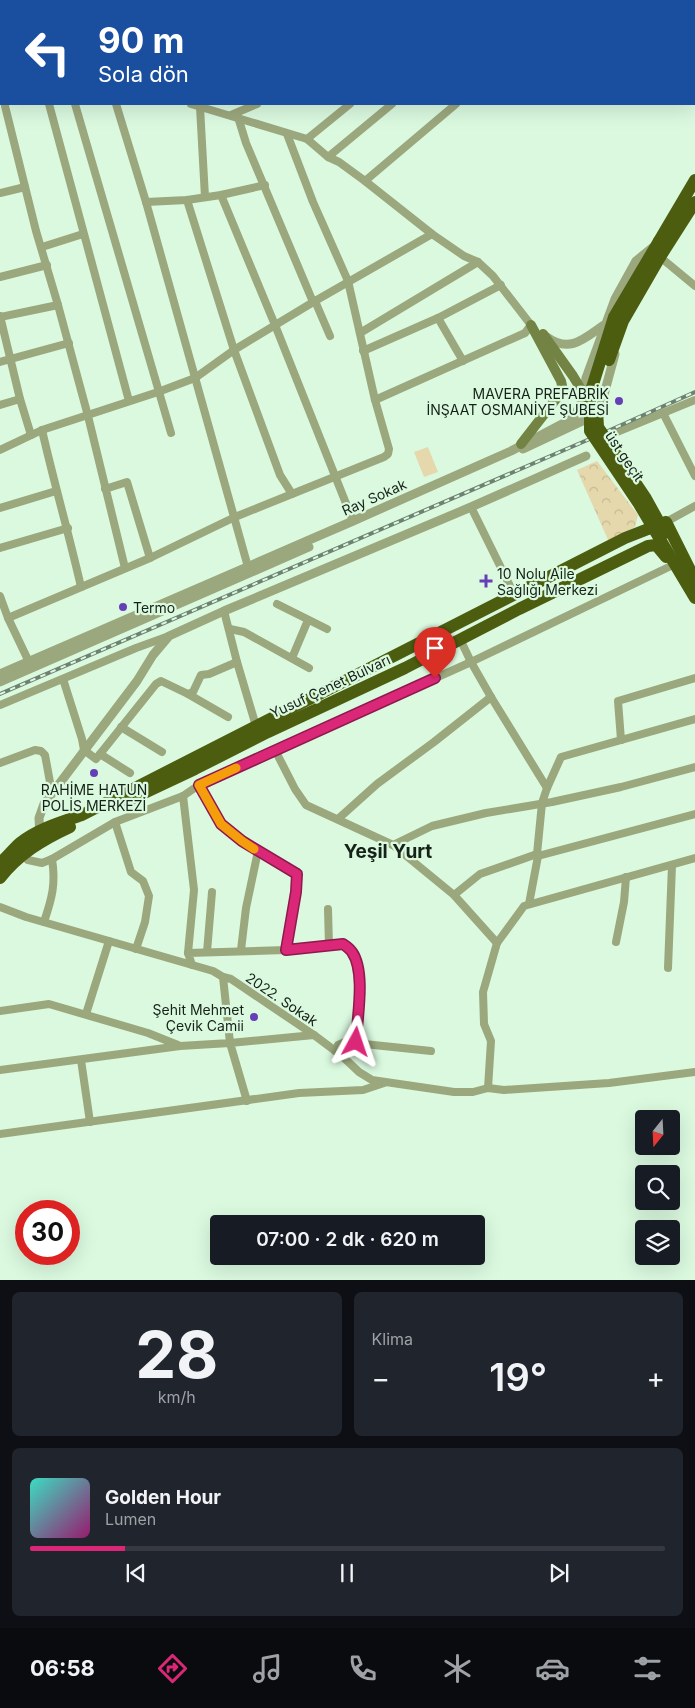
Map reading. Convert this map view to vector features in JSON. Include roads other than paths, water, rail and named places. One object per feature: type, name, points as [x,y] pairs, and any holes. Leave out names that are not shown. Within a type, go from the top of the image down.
[{"type":"highway","points":[[659,241],[695,180]]},
{"type":"highway","points":[[693,210],[660,257],[623,321],[596,398],[598,426],[645,497],[695,585]]},
{"type":"highway","name":"üst geçit","points":[[659,241],[614,317],[590,394],[590,431],[638,504],[695,599]]},
{"type":"highway","points":[[666,522],[690,558],[695,580]]},
{"type":"highway","name":"Yusuf Çenet Bulvarı","points":[[0,878],[50,826],[82,815],[625,538],[666,522]]},
{"type":"highway","name":"Yusuf Çenet Bulvarı","points":[[0,863],[20,844],[195,769],[268,732],[405,668],[648,546],[656,545],[673,565]]},
{"type":"highway","points":[[673,565],[695,599]]},
{"type":"main road","points":[[521,444],[563,390],[561,381],[532,325]]},
{"type":"main road","points":[[543,334],[573,376],[595,413]]},
{"type":"street","points":[[49,105],[129,401]]},
{"type":"street","points":[[75,105],[171,433]]},
{"type":"street","points":[[116,105],[146,202],[248,567]]},
{"type":"street","points":[[195,105],[287,134],[307,138],[328,158],[339,162],[432,234],[464,256],[478,262],[501,285],[532,325],[554,342],[564,345],[574,344],[604,325]]},
{"type":"street","points":[[234,116],[254,105]]},
{"type":"street","points":[[307,138],[349,105]]},
{"type":"street","points":[[328,158],[391,105]]},
{"type":"street","points":[[365,181],[455,105]]},
{"type":"street","points":[[4,107],[88,416],[125,568]]},
{"type":"street","points":[[200,107],[205,197]]},
{"type":"street","points":[[234,116],[330,336]]},
{"type":"street","points":[[8,618],[150,558],[235,517],[388,454],[389,449],[348,281],[313,202],[287,134]]},
{"type":"street","points":[[146,202],[221,196],[264,185]]},
{"type":"street","points":[[0,193],[25,187]]},
{"type":"street","points":[[221,196],[353,522]]},
{"type":"street","points":[[187,200],[234,350],[280,475],[292,494]]},
{"type":"street","points":[[42,247],[83,234]]},
{"type":"street","points":[[0,450],[31,434],[195,378],[234,350],[314,301],[432,234]]},
{"type":"street","name":"Ray Sokak","points":[[0,674],[353,522],[510,451],[564,422],[574,415],[583,399],[586,378],[615,299],[636,262],[659,241]]},
{"type":"street","points":[[0,682],[261,569],[589,418],[600,409],[623,330],[655,274],[660,257],[695,286]]},
{"type":"street","points":[[360,333],[478,262]]},
{"type":"street","points":[[0,277],[47,266]]},
{"type":"street","points":[[364,351],[438,318],[501,285]]},
{"type":"street","points":[[31,434],[20,399],[0,317],[58,305]]},
{"type":"street","points":[[438,318],[463,361]]},
{"type":"street","points":[[376,400],[525,333],[532,325]]},
{"type":"street","points":[[0,362],[68,343]]},
{"type":"street","points":[[0,405],[20,399]]},
{"type":"street","points":[[695,400],[628,427],[612,434],[610,437],[666,522],[695,506]]},
{"type":"street","points":[[663,414],[695,476]]},
{"type":"street","points":[[42,430],[56,491],[68,528],[81,587]]},
{"type":"street","points":[[0,705],[169,636],[586,456]]},
{"type":"street","points":[[105,489],[127,482],[150,558]]},
{"type":"street","points":[[0,508],[56,491]]},
{"type":"street","points":[[471,507],[514,594]]},
{"type":"street","points":[[0,548],[68,528]]},
{"type":"street","points":[[28,860],[42,863],[115,822],[182,796],[199,785],[471,662],[673,565]]},
{"type":"street","points":[[0,596],[8,618],[29,662]]},
{"type":"street","points":[[277,604],[327,629]]},
{"type":"street","points":[[224,611],[256,726]]},
{"type":"street","points":[[292,658],[308,620]]},
{"type":"street","points":[[230,629],[244,632],[309,668]]},
{"type":"street","points":[[41,836],[40,812],[44,804],[169,636]]},
{"type":"street","points":[[460,639],[471,662],[547,788]]},
{"type":"street","points":[[188,694],[193,692],[201,675],[209,674],[237,662]]},
{"type":"street","points":[[621,740],[618,701],[695,678]]},
{"type":"street","points":[[62,679],[84,750],[96,759],[156,684],[161,681],[228,717]]},
{"type":"street","points":[[338,819],[377,784],[434,742],[491,696]]},
{"type":"street","points":[[529,904],[538,855],[542,803],[561,757],[695,720]]},
{"type":"street","points":[[121,727],[162,752]]},
{"type":"street","points":[[0,763],[35,750],[41,751],[45,755],[52,793]]},
{"type":"street","points":[[275,750],[295,790],[306,805],[393,846],[454,895],[496,943]]},
{"type":"street","points":[[100,754],[130,773]]},
{"type":"street","points":[[393,846],[432,826],[486,812],[621,787],[695,767]]},
{"type":"street","points":[[199,785],[221,824],[242,841],[297,874],[296,892],[286,950]]},
{"type":"street","points":[[182,796],[194,890],[188,953],[192,965]]},
{"type":"street","points":[[454,895],[480,874],[538,855],[695,814]]},
{"type":"street","points":[[115,822],[131,872],[143,881],[149,896],[145,922],[136,948]]},
{"type":"street","points":[[241,950],[246,908],[258,851]]},
{"type":"street","points":[[44,922],[55,878],[52,858]]},
{"type":"street","points":[[488,1088],[491,1041],[484,1024],[483,992],[496,943],[524,906],[695,858]]},
{"type":"street","points":[[668,968],[672,865]]},
{"type":"street","points":[[616,942],[624,902],[626,877]]},
{"type":"street","points":[[207,952],[212,892]]},
{"type":"street","name":"2022. Sokak","points":[[0,907],[26,917],[213,971],[231,979],[335,1051],[364,1076],[384,1083],[462,1093],[488,1088],[504,1090],[609,1083],[695,1072]]},
{"type":"street","points":[[328,909],[329,946]]},
{"type":"street","points":[[86,1014],[109,941]]},
{"type":"street","points":[[188,953],[241,950],[256,952],[343,944],[352,952],[357,966],[360,995],[356,1042]]},
{"type":"street","points":[[223,977],[230,1043],[247,1101]]},
{"type":"street","points":[[0,1011],[50,1004],[148,1033],[180,1046]]},
{"type":"street","points":[[0,1070],[180,1046],[314,1036]]},
{"type":"street","points":[[335,1051],[338,1045],[345,1042],[431,1051]]},
{"type":"street","points":[[81,1060],[90,1122]]},
{"type":"street","points":[[0,1134],[299,1093],[363,1090],[384,1083]]},
{"type":"railway","points":[[0,694],[695,392]]},
{"type":"place","name":"MAVERA PREFABRİK İNŞAAT OSMANİYE ŞUBESİ","points":[[619,401]]},
{"type":"place","name":"10 Nolu Aile Sağlığı Merkezi","points":[[486,581]]},
{"type":"place","name":"Termo","points":[[123,607]]},
{"type":"place","name":"RAHİME HATUN POLİS MERKEZİ","points":[[94,773]]},
{"type":"place","name":"Şehit Mehmet Çevik Camii","points":[[254,1017]]},
{"type":"district","name":"Yeşil Yurt","points":[[388,851]]}]
